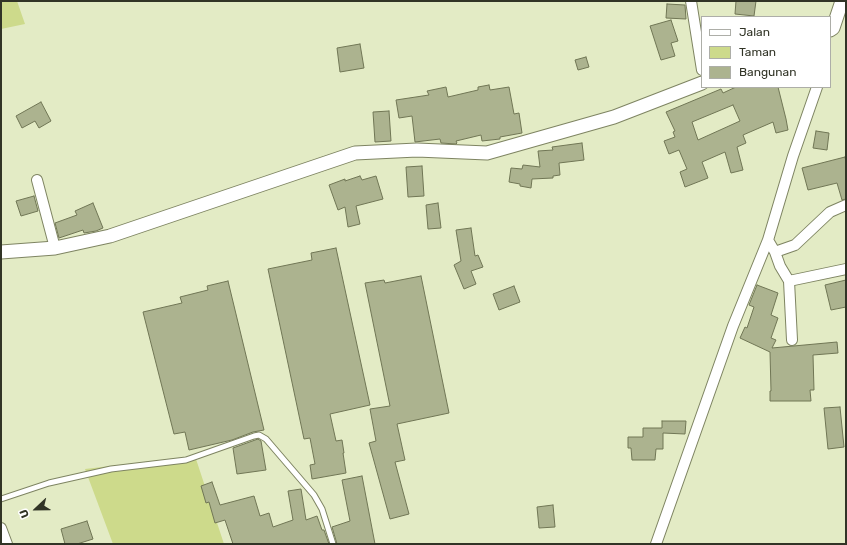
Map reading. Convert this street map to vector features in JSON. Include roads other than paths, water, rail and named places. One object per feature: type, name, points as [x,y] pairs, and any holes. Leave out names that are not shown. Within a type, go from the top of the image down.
[{"type":"street","points":[[691,1],[701,64]]},
{"type":"street","points":[[831,33],[842,1]]},
{"type":"street","points":[[1,252],[55,248],[110,236],[355,153],[417,150],[487,153],[614,117],[701,83]]},
{"type":"street","points":[[656,544],[734,326],[768,240],[793,156],[817,88]]},
{"type":"street","points":[[37,180],[55,248]]},
{"type":"street","points":[[776,252],[795,245],[830,212],[846,205]]},
{"type":"street","points":[[768,240],[776,252],[780,266],[789,281],[792,340]]},
{"type":"street","points":[[789,281],[846,269]]},
{"type":"street","points":[[1,528],[7,544]]},
{"type":"lane","points":[[1,499],[49,483],[111,469],[186,460],[259,435],[266,439],[314,495],[322,510],[333,544]]}]
